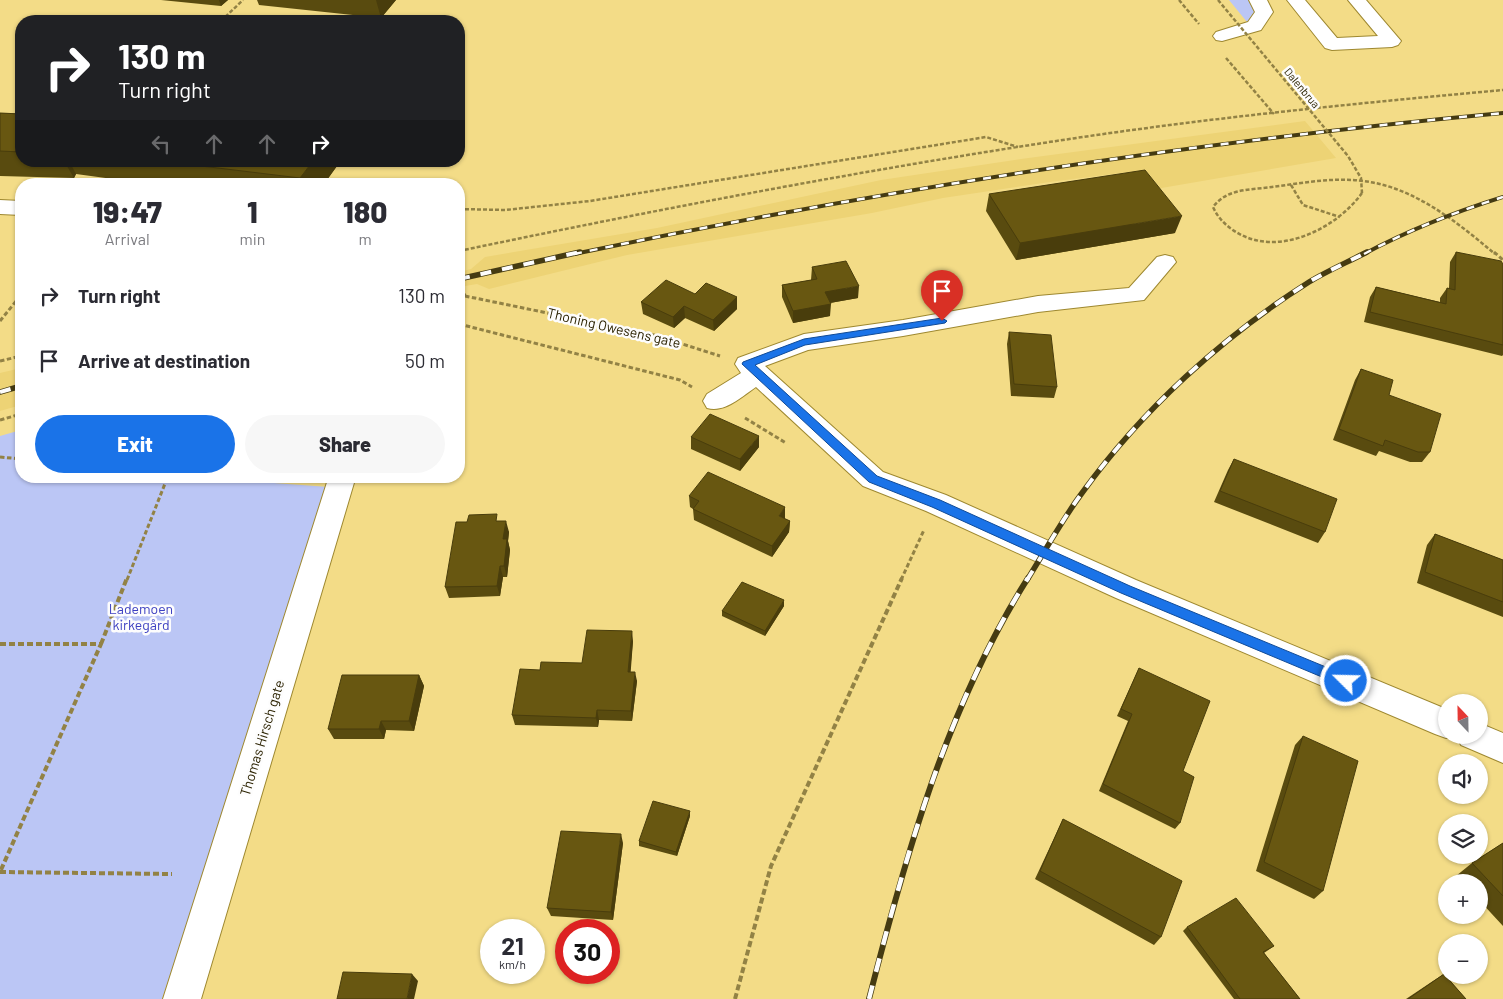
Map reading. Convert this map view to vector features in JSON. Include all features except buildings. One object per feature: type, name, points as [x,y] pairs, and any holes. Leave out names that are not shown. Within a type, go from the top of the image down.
[{"type":"street","points":[[1222,36],[1255,26],[1264,12],[1258,0]]},
{"type":"street","points":[[1296,0],[1332,44],[1392,41],[1357,0]]},
{"type":"street","points":[[0,207],[15,208]]},
{"type":"street","points":[[716,401],[752,369],[804,342],[903,328],[1038,304],[1136,295],[1165,262]]},
{"type":"street","points":[[752,369],[873,479],[936,503],[1126,589],[1438,721]]},
{"type":"street","name":"Thomas Hirsch gate","points":[[182,999],[341,483]]},
{"type":"street","points":[[1488,742],[1503,748]]},
{"type":"path","points":[[227,15],[243,0]]},
{"type":"path","name":"Dalenbrua","points":[[1218,0],[1348,156],[1361,178],[1362,193],[1356,204],[1340,217]]},
{"type":"path","points":[[465,250],[733,196],[1019,147],[1298,111],[1503,90]]},
{"type":"path","points":[[465,210],[504,210],[590,201],[986,137],[1019,147]]},
{"type":"path","points":[[1340,217],[1308,233],[1288,240],[1264,243],[1243,236],[1223,222],[1215,213],[1213,207],[1216,201],[1223,196],[1244,191],[1292,185],[1357,181],[1396,189],[1430,206],[1503,260]]},
{"type":"path","points":[[1292,185],[1303,205],[1340,217]]},
{"type":"path","name":"Thoning Owesens gate","points":[[465,296],[654,335],[752,369]]},
{"type":"path","points":[[0,321],[15,302]]},
{"type":"path","points":[[465,326],[680,380],[790,445]]},
{"type":"path","points":[[0,361],[15,357]]},
{"type":"path","points":[[0,420],[15,416]]},
{"type":"path","points":[[0,457],[15,458]]},
{"type":"path","points":[[165,483],[101,644],[0,872],[172,874]]},
{"type":"path","points":[[735,999],[772,866],[936,503]]},
{"type":"path","points":[[0,644],[101,644]]},
{"type":"shaded area","points":[[1305,121],[1336,158],[1144,191],[1128,172],[1050,182],[943,198],[872,213],[627,255],[489,289],[477,284],[465,286],[465,270],[471,269],[485,257],[657,228],[881,180],[1021,159]]},
{"type":"shaded area","points":[[15,369],[15,407],[0,411],[0,373]]},
{"type":"green space","points":[[1229,0],[1250,0],[1256,13],[1247,22]]},
{"type":"green space","name":"Lademoen kirkegård","points":[[15,432],[15,483],[274,483],[329,487],[278,652],[162,999],[0,999],[0,436]]},
{"type":"railway","points":[[574,254],[805,209],[1037,170],[1269,138],[1503,113]]},
{"type":"railway","points":[[1364,254],[1432,222],[1503,197]]},
{"type":"railway","points":[[465,278],[580,252]]},
{"type":"railway","points":[[1027,580],[1082,493],[1105,462],[1157,404],[1185,377],[1245,326],[1316,278],[1367,252]]},
{"type":"railway","points":[[0,392],[15,388]]},
{"type":"railway","points":[[869,999],[914,836],[952,729],[974,677],[999,627],[1028,578]]},
{"type":"route","points":[[942,321],[804,342],[747,364],[873,479],[936,503],[1126,589],[1346,681]]}]
